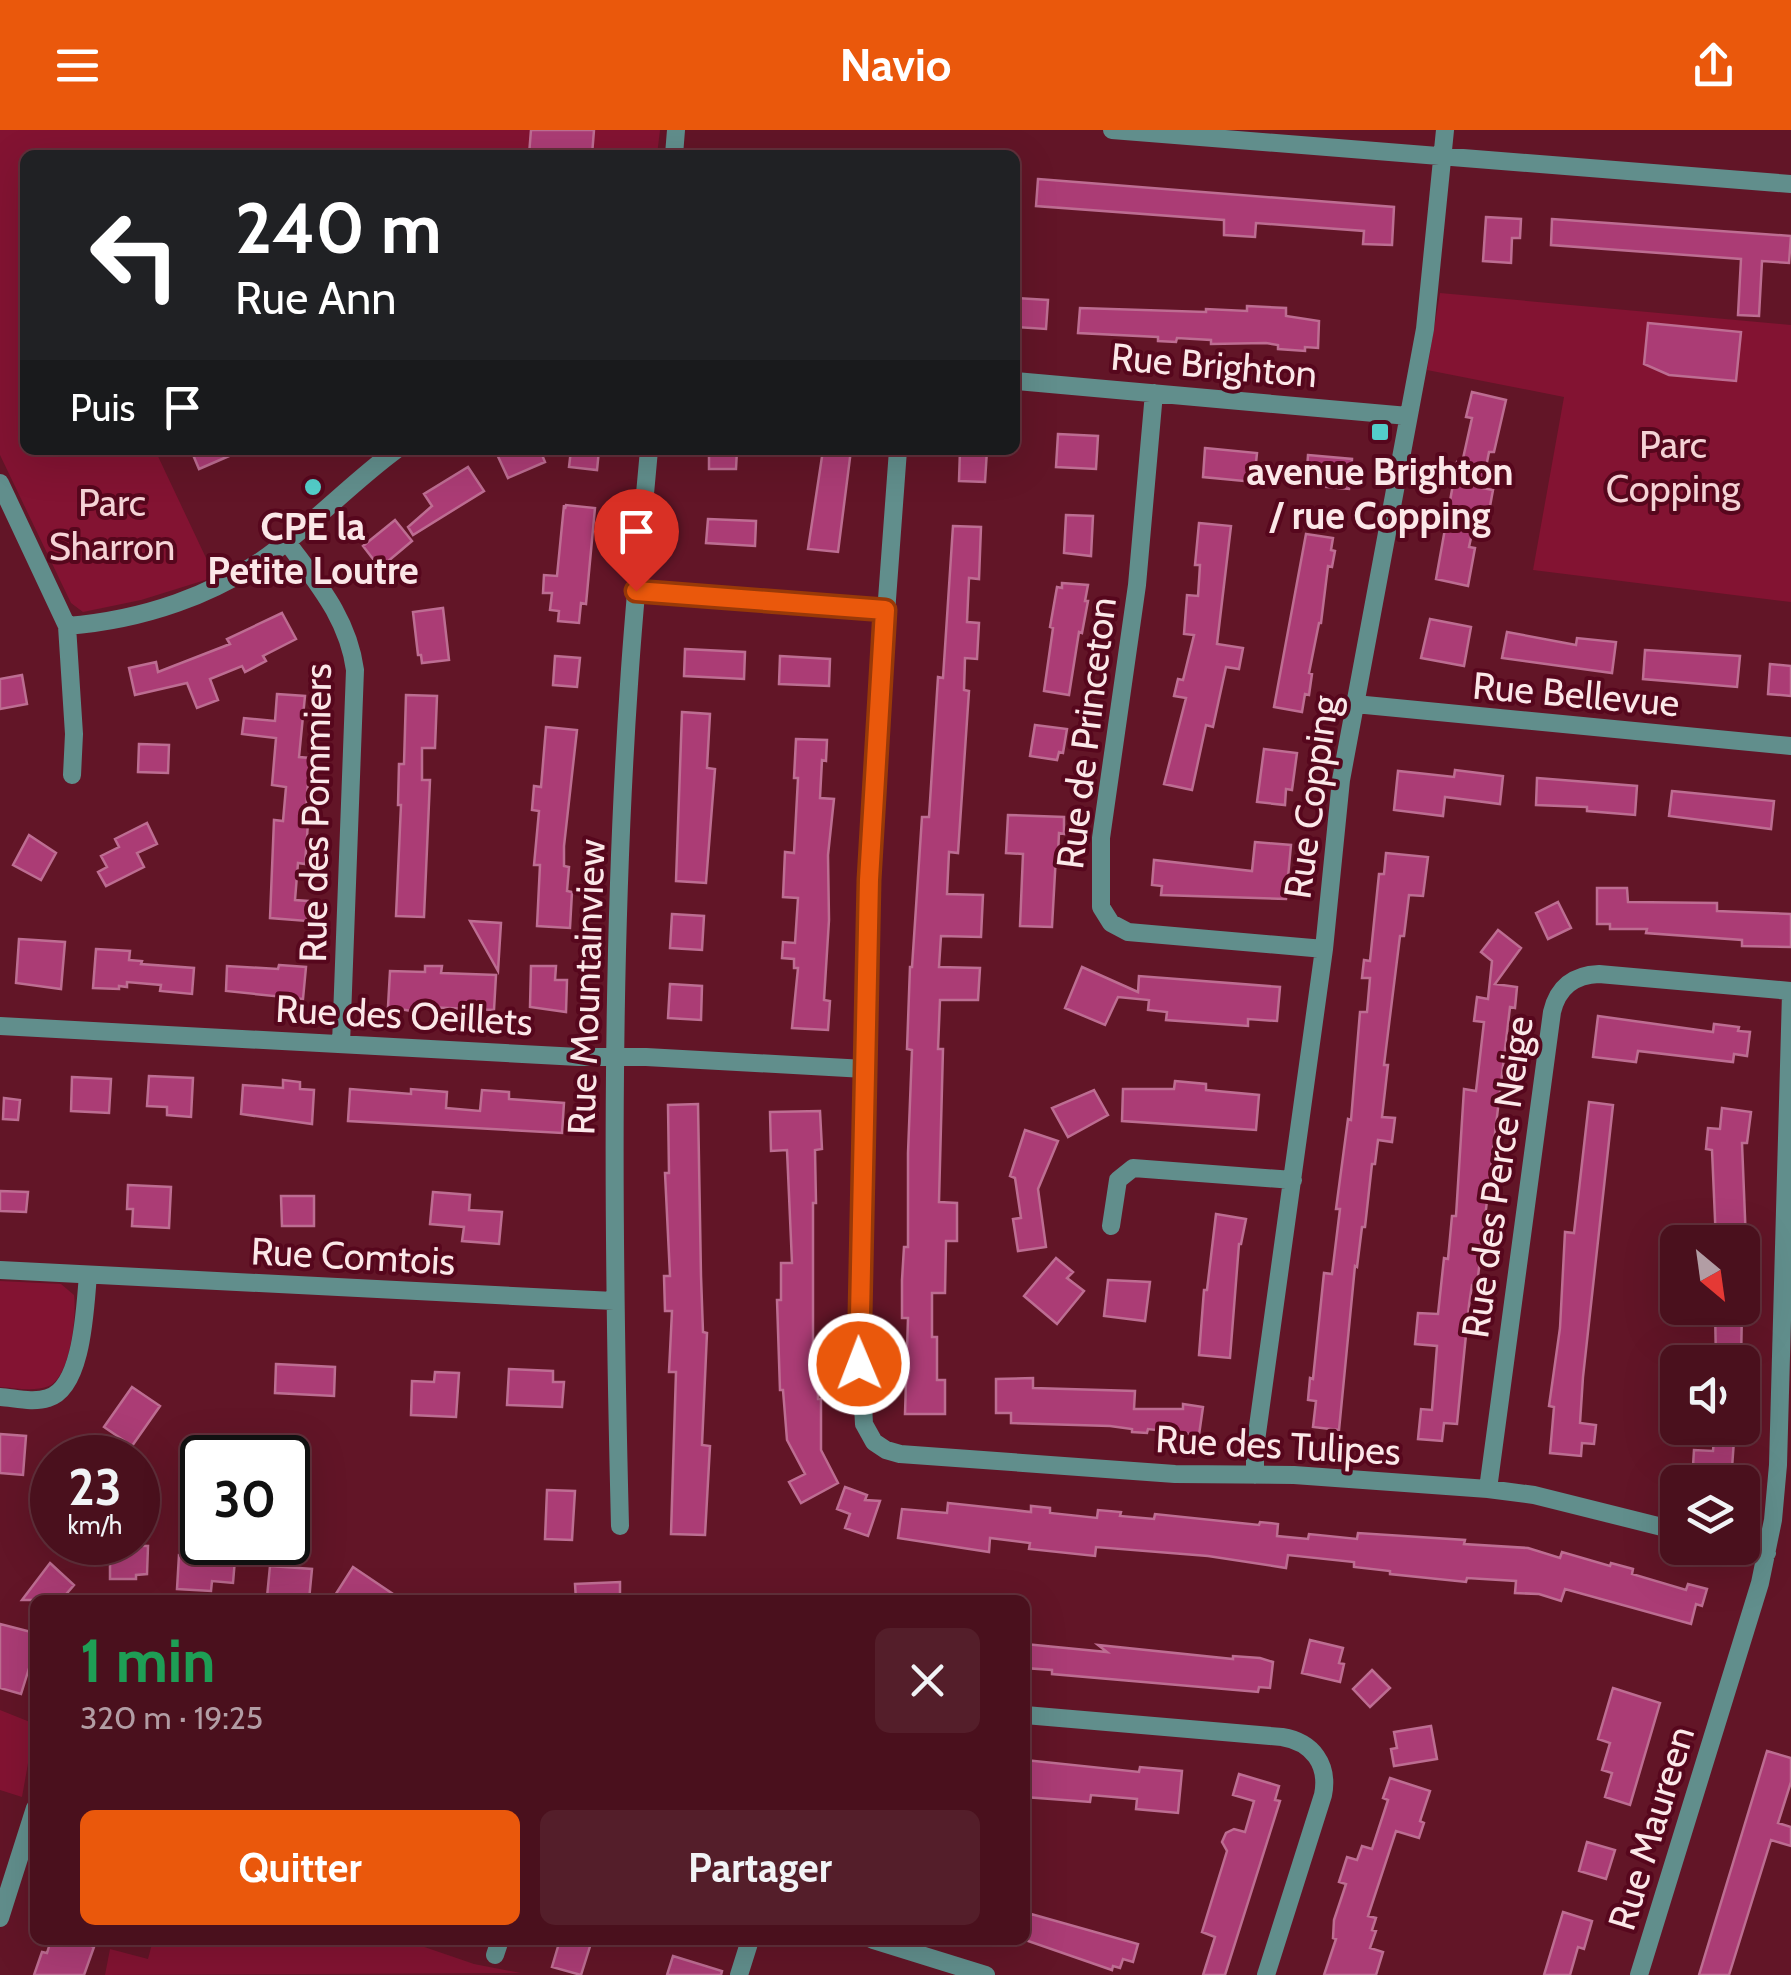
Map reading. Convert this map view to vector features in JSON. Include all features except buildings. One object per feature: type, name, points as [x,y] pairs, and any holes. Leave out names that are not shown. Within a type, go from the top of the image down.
[{"type":"street","points":[[1112,130],[1791,184]]},
{"type":"street","name":"Rue Copping","points":[[1255,1475],[1324,949],[1341,780],[1427,315],[1444,130]]},
{"type":"street","name":"Rue Brighton","points":[[1020,380],[1408,416]]},
{"type":"street","name":"Rue de Princeton","points":[[1154,393],[1138,584],[1103,810],[1102,907],[1111,923],[1128,932],[1324,949]]},
{"type":"street","points":[[67,626],[124,620],[170,606],[244,571],[287,542],[389,455]]},
{"type":"street","name":"Rue Mountainview","points":[[620,1526],[614,1302],[616,1057],[626,737],[649,455]]},
{"type":"street","points":[[864,1069],[872,803],[898,455]]},
{"type":"street","points":[[0,483],[67,626],[74,734],[72,776]]},
{"type":"street","name":"Rue des Pommiers","points":[[287,542],[336,611],[352,647],[355,670],[340,1044]]},
{"type":"street","points":[[636,591],[885,610]]},
{"type":"street","name":"Rue Bellevue","points":[[1355,704],[1791,746]]},
{"type":"street","name":"Rue des Perce Neige","points":[[1488,1489],[1556,998],[1577,978],[1599,974],[1791,992]]},
{"type":"street","name":"Rue Maureen","points":[[1639,1975],[1767,1553],[1786,1384],[1791,992]]},
{"type":"street","name":"Rue des Oeillets","points":[[0,1026],[864,1069]]},
{"type":"street","name":"Rue des Tulipes","points":[[864,1069],[858,1333],[862,1417],[866,1431],[886,1450],[908,1455],[1175,1474],[1294,1475],[1488,1489],[1534,1495],[1660,1526]]},
{"type":"street","points":[[1111,1226],[1118,1180],[1133,1168],[1293,1180]]},
{"type":"street","name":"Rue Comtois","points":[[0,1270],[614,1302]]},
{"type":"street","points":[[0,1397],[47,1399],[67,1385],[82,1328],[88,1275]]},
{"type":"street","points":[[1760,1552],[1767,1553]]},
{"type":"street","points":[[1030,1715],[1282,1736],[1298,1740],[1316,1754],[1324,1773],[1323,1795],[1266,1975]]},
{"type":"street","points":[[0,1918],[30,1824]]},
{"type":"street","points":[[739,1975],[748,1945]]},
{"type":"street","points":[[889,1945],[986,1975]]},
{"type":"green space","name":"Parc Sharron","points":[[0,130],[660,130],[658,150],[20,150],[20,455],[157,455],[215,577],[141,600],[83,612],[71,603],[0,455]]},
{"type":"green space","name":"Parc Copping","points":[[1440,293],[1791,325],[1791,602],[1533,570],[1564,397],[1427,370]]},
{"type":"green space","points":[[0,1281],[61,1284],[74,1295],[67,1359],[49,1386],[0,1387]]},
{"type":"green space","points":[[0,1710],[30,1722],[30,1752],[22,1797],[0,1790]]},
{"type":"green space","points":[[152,1945],[419,1945],[474,1964],[521,1973],[105,1975],[110,1949],[148,1959]]},
{"type":"place","name":"avenue Brighton / rue Copping","points":[[1380,432]]},
{"type":"place","name":"CPE la Petite Loutre","points":[[313,487]]},
{"type":"route","points":[[636,591],[885,610],[869,880],[859,1364]]}]
